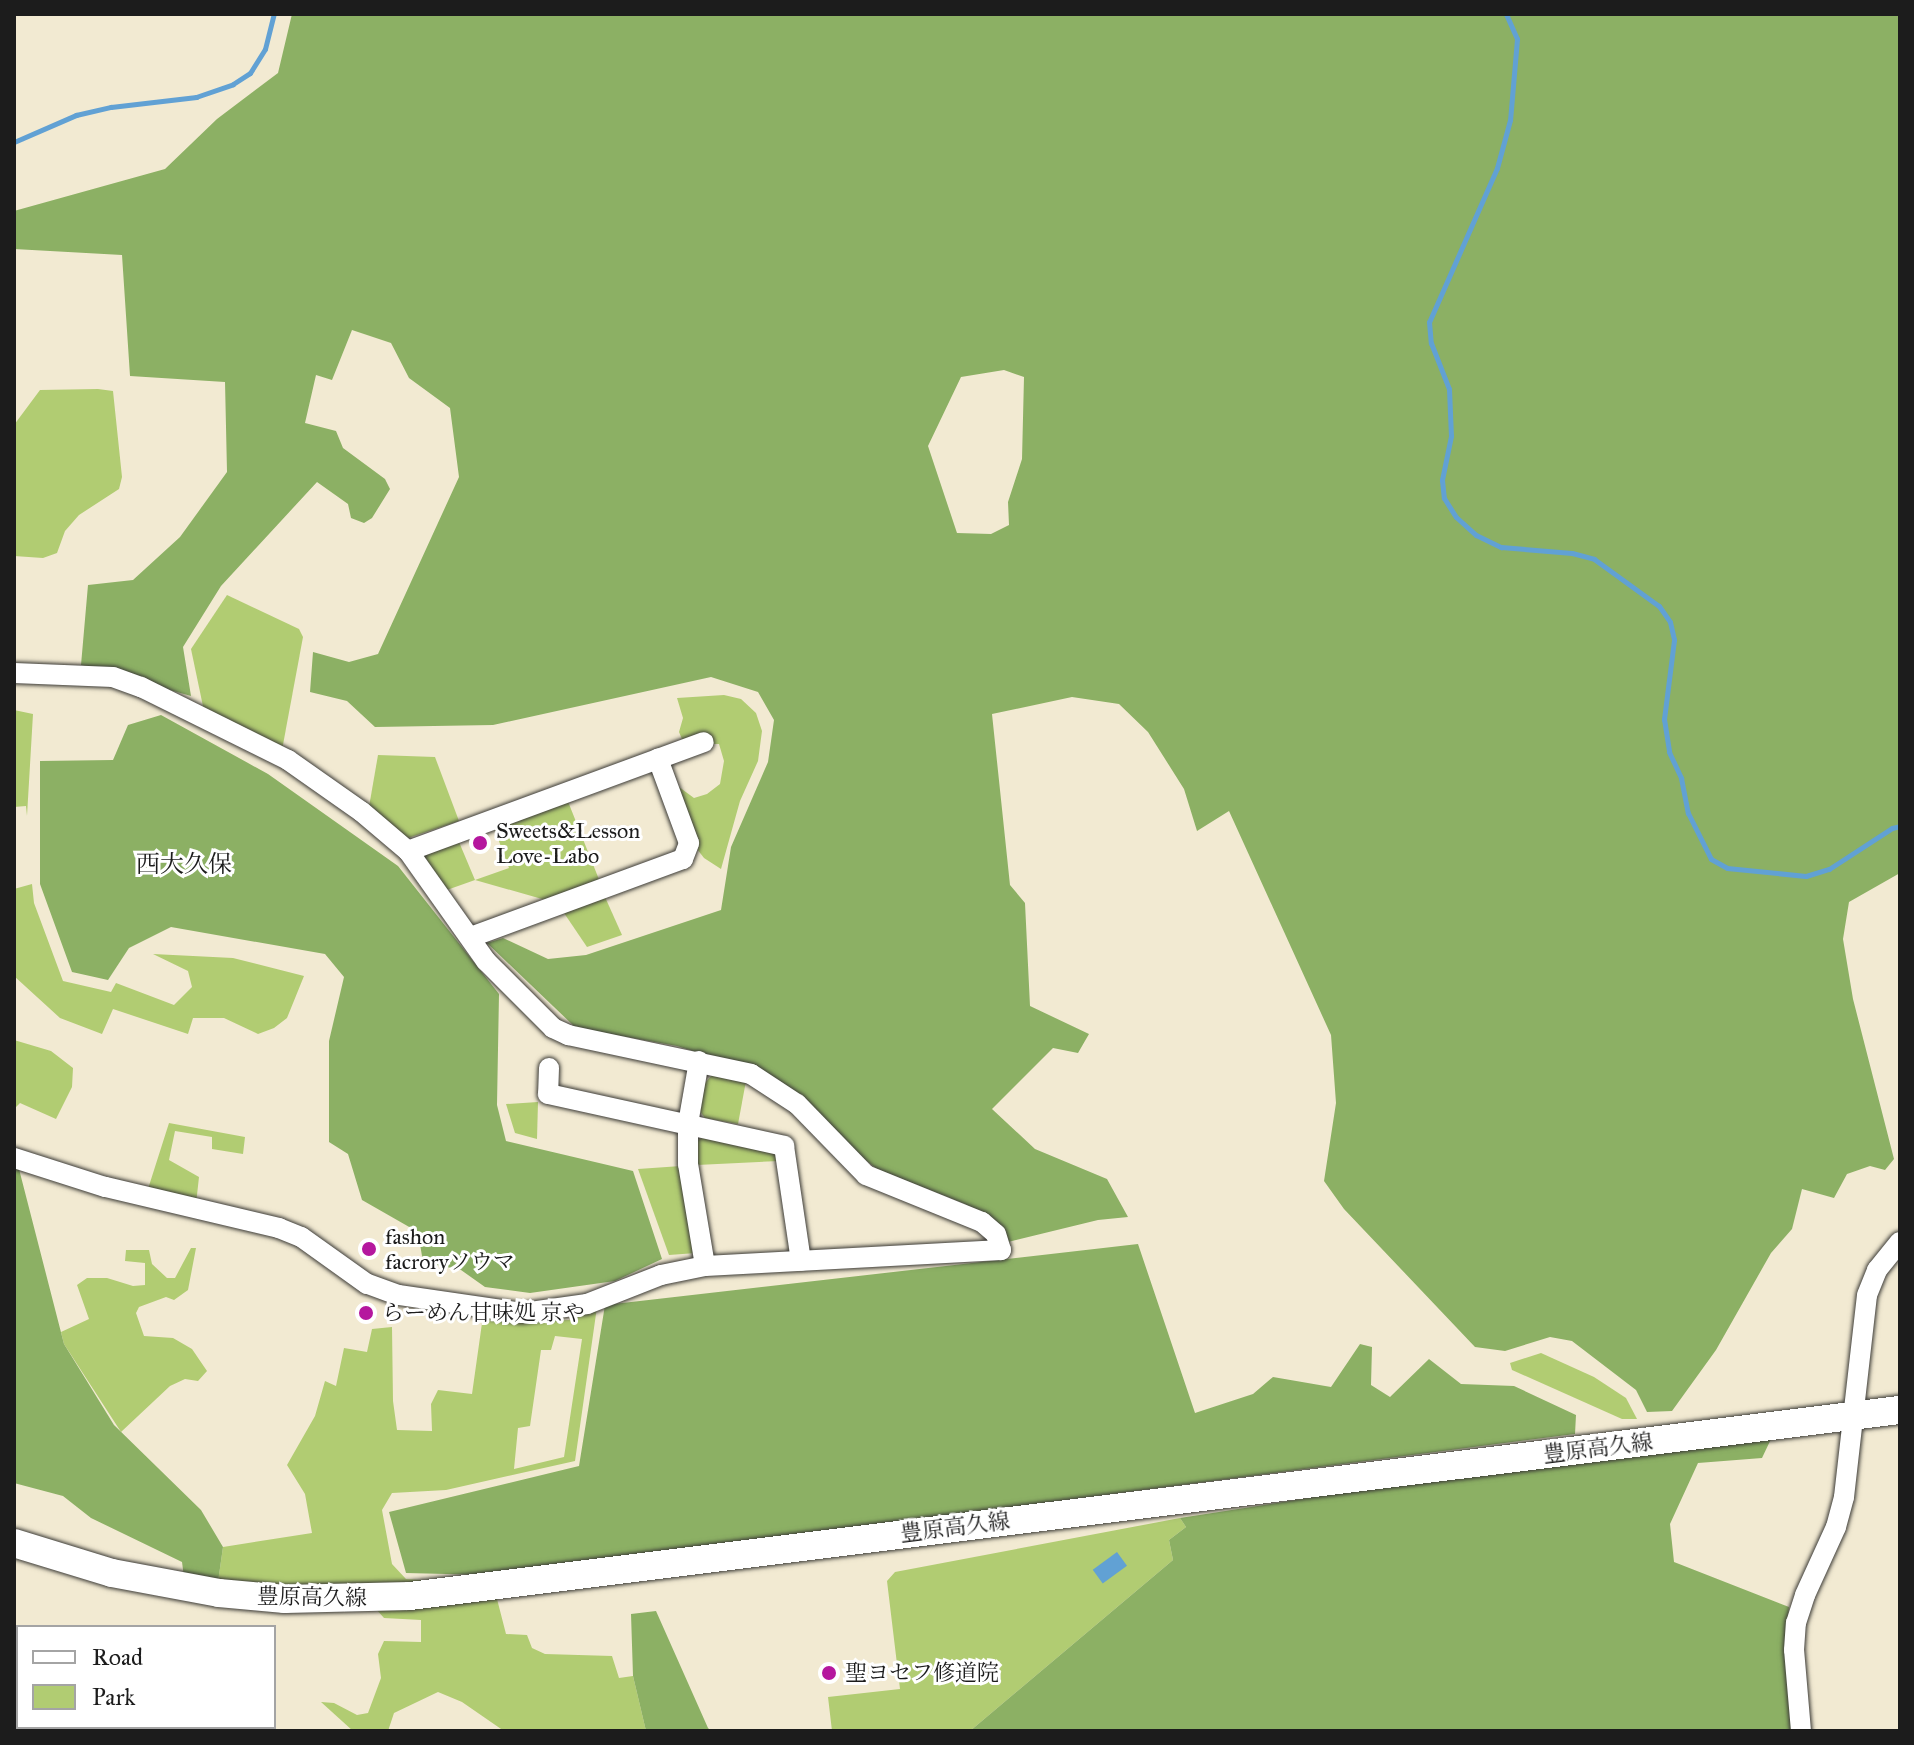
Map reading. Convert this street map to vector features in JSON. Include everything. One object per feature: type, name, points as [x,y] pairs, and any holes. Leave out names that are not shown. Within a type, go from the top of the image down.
[{"type":"main road","name":"豊原高久線","points":[[14,1543],[112,1573],[219,1593],[285,1599],[380,1598],[1900,1410]]},
{"type":"street","points":[[14,673],[113,677],[141,687],[288,760],[362,812],[408,851],[503,981],[553,1028],[568,1035],[751,1074],[782,1094],[866,1175],[982,1222],[996,1234],[1001,1250],[705,1266],[661,1275],[587,1304],[557,1311],[522,1313],[415,1299],[367,1284],[301,1237],[279,1228],[105,1187],[14,1158]]},
{"type":"street","points":[[408,851],[704,742]]},
{"type":"street","points":[[471,937],[683,859],[689,843],[658,759]]},
{"type":"street","points":[[699,1061],[688,1124],[688,1164],[705,1266]]},
{"type":"street","points":[[549,1068],[548,1094],[784,1146],[801,1261]]},
{"type":"street","points":[[1801,1731],[1794,1650],[1796,1623],[1805,1595],[1836,1527],[1844,1497],[1867,1295],[1877,1270],[1900,1242]]},
{"type":"green space","points":[[292,14],[1900,14],[1900,873],[1849,902],[1843,939],[1853,999],[1894,1159],[1885,1170],[1870,1166],[1847,1174],[1834,1198],[1802,1189],[1792,1229],[1771,1253],[1716,1350],[1672,1411],[1647,1412],[1636,1390],[1572,1341],[1550,1337],[1505,1351],[1475,1347],[1344,1209],[1324,1181],[1336,1103],[1331,1035],[1229,811],[1197,831],[1184,789],[1148,732],[1119,704],[1072,697],[992,714],[1010,885],[1025,903],[1030,1006],[1089,1034],[1078,1053],[1053,1048],[992,1109],[1035,1149],[1107,1179],[1128,1217],[1098,1220],[1008,1242],[999,1225],[965,1204],[877,1169],[747,1068],[677,1046],[576,1028],[487,943],[503,938],[548,959],[586,955],[721,910],[731,847],[768,762],[774,720],[758,692],[711,677],[493,725],[375,727],[347,701],[310,692],[313,652],[349,662],[378,654],[459,477],[450,408],[409,378],[391,343],[352,330],[332,380],[316,375],[305,423],[336,431],[343,448],[385,479],[390,489],[372,518],[364,523],[351,518],[348,504],[317,482],[221,586],[183,647],[191,696],[81,665],[88,585],[133,580],[180,537],[227,472],[225,382],[130,376],[122,255],[14,249],[14,211],[165,169],[217,119],[278,73]],"holes":[[[1004,370],[1024,377],[1022,459],[1008,502],[1009,525],[991,534],[957,533],[928,446],[961,377]]]},
{"type":"green space","points":[[40,390],[113,391],[122,477],[119,489],[79,515],[65,531],[57,553],[43,558],[14,556],[14,425]]},
{"type":"green space","points":[[227,595],[299,629],[303,637],[282,750],[204,711],[191,649]]},
{"type":"green space","points":[[724,695],[741,699],[756,713],[762,731],[758,761],[740,801],[721,869],[704,858],[697,849],[675,784],[694,798],[707,794],[720,784],[724,761],[719,744],[684,744],[679,732],[683,718],[677,698]]},
{"type":"green space","points":[[14,710],[33,714],[27,816],[26,806],[14,807]]},
{"type":"green space","points":[[161,715],[268,774],[398,866],[499,994],[497,1105],[506,1141],[633,1171],[662,1259],[615,1281],[530,1293],[485,1287],[461,1270],[423,1262],[418,1232],[362,1200],[348,1154],[329,1142],[329,1041],[344,977],[325,954],[171,927],[129,948],[108,980],[72,972],[40,884],[40,761],[113,760],[128,725]]},
{"type":"green space","points":[[378,755],[435,757],[459,821],[405,839],[369,807]]},
{"type":"green space","points":[[567,799],[600,882],[549,901],[475,880],[509,868],[494,828]]},
{"type":"green space","points":[[459,842],[475,880],[444,891],[419,856]]},
{"type":"green space","points":[[32,884],[34,903],[63,981],[111,992],[116,983],[174,1005],[192,987],[188,971],[153,954],[233,958],[304,976],[287,1018],[274,1028],[258,1034],[224,1018],[193,1018],[188,1034],[113,1009],[102,1034],[60,1018],[14,976],[14,889]]},
{"type":"green space","points":[[605,897],[622,935],[587,947],[564,913]]},
{"type":"green space","points":[[14,1040],[51,1051],[73,1068],[72,1087],[56,1119],[20,1103],[14,1109]]},
{"type":"green space","points":[[713,1074],[746,1081],[738,1124],[705,1118],[699,1110],[704,1084]]},
{"type":"green space","points":[[538,1102],[537,1139],[515,1133],[506,1104]]},
{"type":"green space","points":[[169,1123],[245,1137],[243,1154],[212,1149],[212,1137],[175,1131],[169,1160],[199,1177],[196,1204],[147,1192]]},
{"type":"green space","points":[[706,1135],[772,1147],[779,1161],[697,1165],[694,1143]]},
{"type":"green space","points":[[681,1166],[696,1253],[669,1255],[638,1169]]},
{"type":"green space","points":[[14,1167],[19,1169],[64,1344],[114,1425],[201,1510],[223,1547],[218,1582],[184,1577],[182,1562],[91,1518],[63,1496],[14,1483]]},
{"type":"green space","points":[[1138,1244],[1195,1413],[1253,1394],[1273,1377],[1331,1387],[1360,1344],[1372,1347],[1371,1385],[1390,1397],[1429,1359],[1461,1384],[1514,1386],[1576,1415],[1575,1434],[487,1575],[406,1573],[389,1512],[579,1466],[605,1305]]},
{"type":"green space","points":[[191,1248],[196,1248],[188,1290],[174,1300],[166,1297],[139,1307],[136,1313],[144,1336],[173,1338],[192,1349],[207,1371],[198,1381],[185,1379],[170,1386],[121,1432],[64,1344],[61,1332],[89,1319],[77,1285],[87,1278],[107,1278],[133,1286],[145,1285],[145,1263],[125,1261],[126,1250],[149,1250],[152,1264],[167,1278],[175,1278]]},
{"type":"green space","points":[[597,1307],[575,1461],[446,1490],[392,1493],[382,1510],[392,1564],[406,1579],[465,1583],[497,1599],[506,1634],[527,1635],[532,1648],[545,1654],[612,1656],[619,1678],[633,1676],[646,1731],[504,1731],[462,1702],[438,1692],[394,1713],[388,1731],[353,1731],[321,1702],[334,1703],[357,1715],[368,1713],[381,1678],[378,1654],[384,1641],[421,1642],[421,1620],[384,1618],[376,1609],[311,1588],[218,1582],[223,1547],[312,1533],[305,1494],[287,1465],[315,1416],[325,1381],[336,1386],[344,1348],[367,1352],[372,1329],[392,1327],[393,1401],[397,1430],[432,1431],[431,1404],[438,1390],[472,1394],[483,1316],[526,1321],[569,1320]],"holes":[[[555,1336],[582,1339],[564,1457],[514,1469],[518,1428],[530,1426],[541,1350],[551,1350]]]},
{"type":"green space","points":[[1541,1353],[1594,1377],[1626,1398],[1637,1419],[1622,1419],[1512,1370],[1510,1363]]},
{"type":"green space","points":[[1771,1439],[1762,1458],[1698,1463],[1670,1524],[1674,1562],[1789,1607],[1785,1658],[1794,1731],[970,1731],[1173,1560],[1169,1540],[1186,1527],[1180,1518],[1596,1453]]},
{"type":"green space","points":[[1180,1518],[1186,1527],[1169,1540],[1173,1560],[970,1731],[832,1731],[828,1697],[900,1689],[887,1581],[895,1572]]},
{"type":"green space","points":[[656,1611],[711,1731],[646,1731],[633,1676],[631,1614]]},
{"type":"green space","points":[[125,1729],[213,1729],[213,1731]]},
{"type":"water","points":[[1117,1552],[1127,1566],[1103,1583],[1093,1570]]},
{"type":"waterway","points":[[14,142],[76,115],[111,107],[196,97],[233,84],[250,73],[265,49],[274,14]]},
{"type":"waterway","points":[[1506,14],[1517,39],[1510,120],[1497,168],[1429,322],[1431,343],[1449,389],[1451,436],[1442,480],[1444,498],[1456,517],[1476,535],[1501,547],[1572,553],[1594,559],[1659,606],[1670,622],[1674,640],[1664,719],[1669,752],[1681,778],[1688,813],[1711,859],[1727,868],[1806,876],[1829,869],[1892,828],[1900,826]]},
{"type":"place","name":"Sweets&Lesson Love-Labo","points":[[480,843]]},
{"type":"place","name":"fashon facroryソウマ","points":[[369,1249]]},
{"type":"place","name":"らーめん甘味処 京や","points":[[366,1313]]},
{"type":"place","name":"聖ヨセフ修道院","points":[[829,1673]]},
{"type":"district","name":"西大久保","points":[[184,865]]}]
